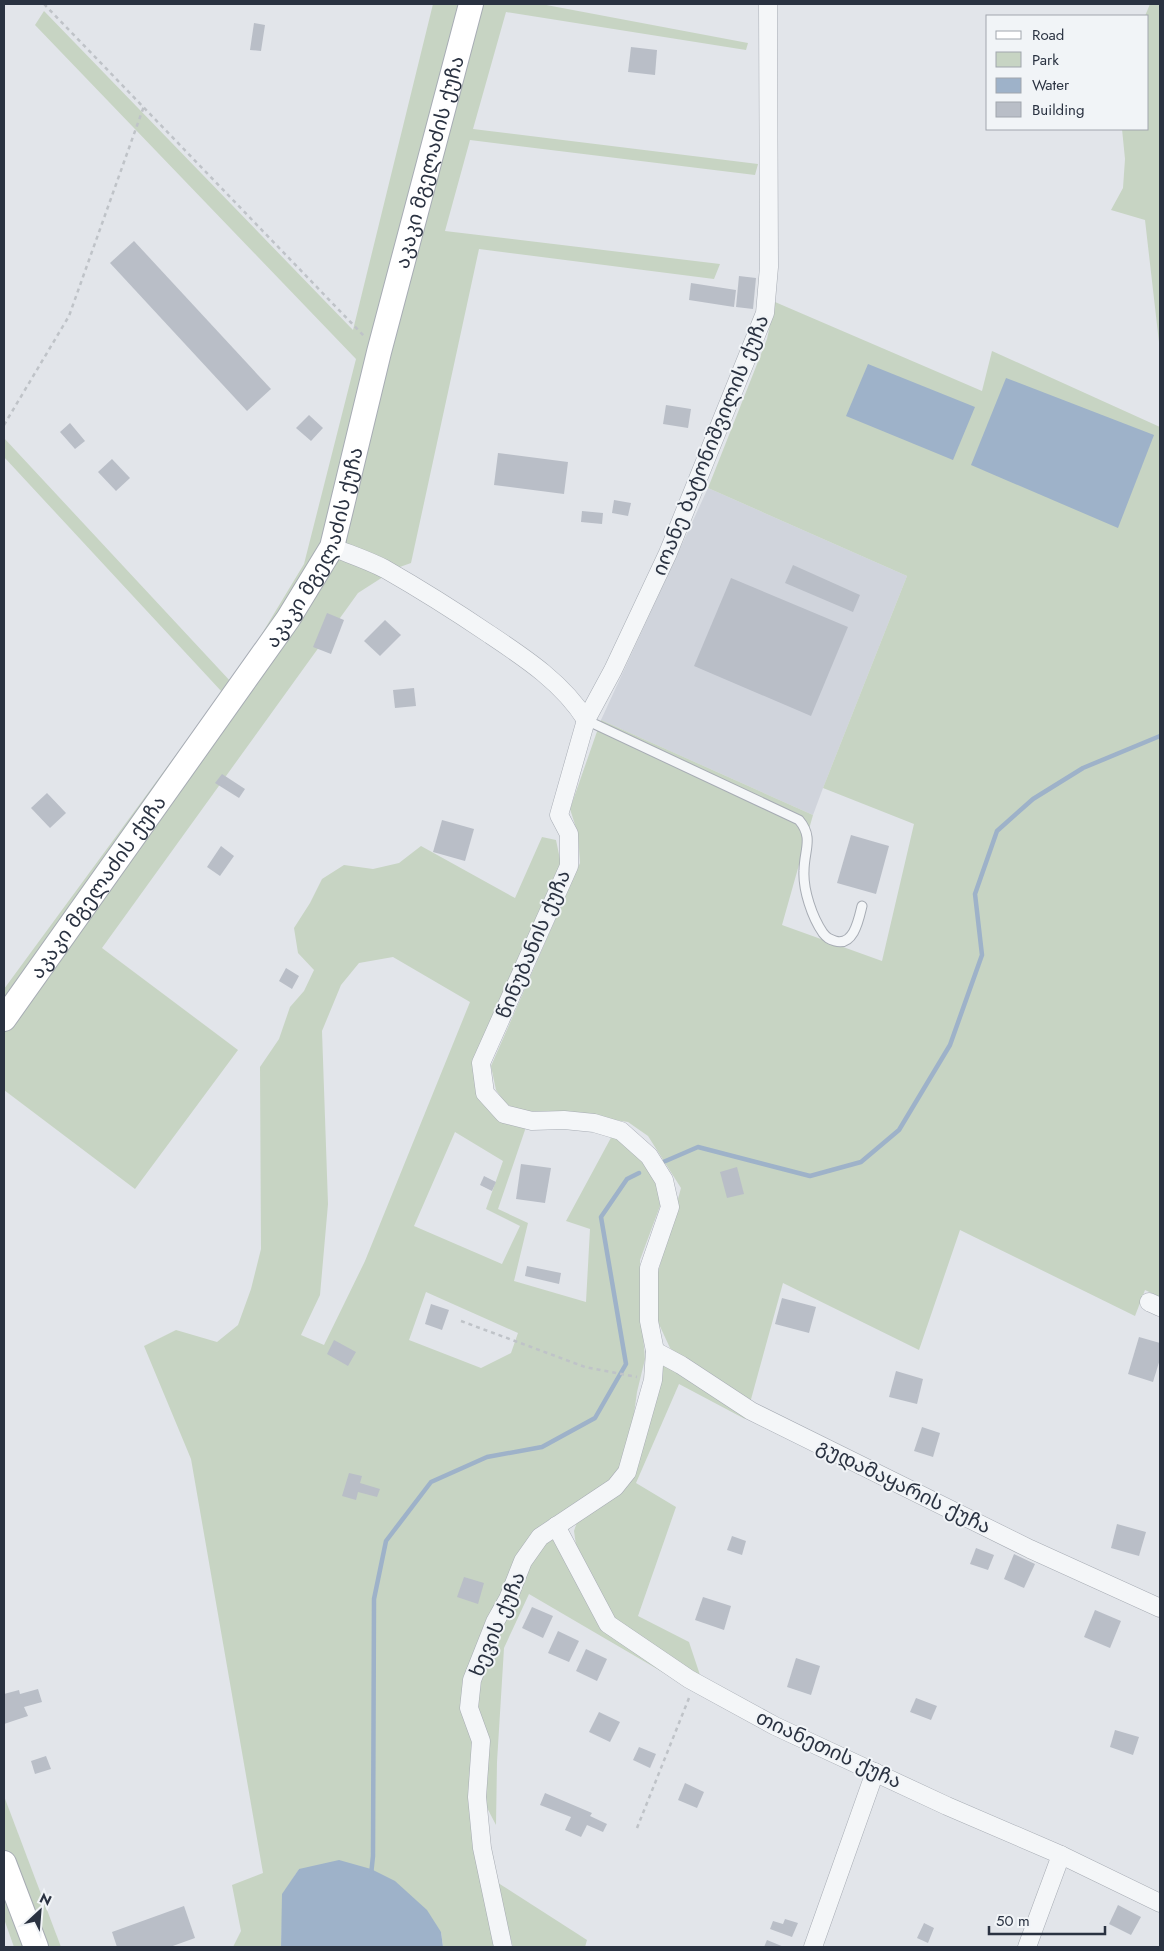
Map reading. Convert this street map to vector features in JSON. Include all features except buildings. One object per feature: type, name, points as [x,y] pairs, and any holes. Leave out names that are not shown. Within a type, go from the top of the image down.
[{"type":"street","name":"აკაკი მგელაძის ქუჩა","points":[[4,1019],[288,619],[332,547],[379,352],[471,4]]},
{"type":"street","name":"იოანე ბატონიშვილის ქუჩა","points":[[586,720],[613,670],[668,553],[765,313],[769,267],[768,4]]},
{"type":"street","points":[[332,547],[383,568],[459,614],[519,654],[549,678],[576,704],[586,720]]},
{"type":"street","name":"წინუბანის ქუჩა","points":[[586,720],[559,815],[568,834],[569,866],[481,1064],[485,1093],[504,1114],[532,1121],[564,1120],[594,1124],[621,1131],[649,1156],[664,1180],[670,1207],[649,1268],[649,1320],[655,1351]]},
{"type":"street","name":"ხევის ქუჩა","points":[[504,1947],[482,1848],[477,1797],[481,1741],[469,1708],[472,1680],[495,1622],[508,1599],[523,1562],[540,1537],[615,1487],[627,1472],[652,1380],[655,1351]]},
{"type":"street","name":"გუდამაყარის ქუჩა","points":[[655,1351],[681,1365],[751,1410],[1030,1549],[1160,1608]]},
{"type":"street","name":"თიანეთის ქუჩა","points":[[556,1526],[608,1624],[696,1682],[775,1726],[947,1806],[1061,1855],[1160,1903]]},
{"type":"street","points":[[813,1947],[875,1772]]},
{"type":"street","points":[[1027,1947],[1061,1855]]},
{"type":"street","points":[[4,1862],[36,1947]]},
{"type":"lane","points":[[586,720],[799,820],[806,828],[808,843],[804,870],[805,887],[813,914],[822,932],[828,939],[839,942],[849,938],[856,929],[862,906]]},
{"type":"path","points":[[44,4],[379,352]]},
{"type":"path","points":[[4,425],[69,316],[144,106]]},
{"type":"path","points":[[461,1321],[585,1367],[652,1380]]},
{"type":"path","points":[[637,1828],[696,1682]]},
{"type":"shaded area","points":[[708,488],[907,576],[813,815],[601,720]]},
{"type":"green space","points":[[433,4],[541,4],[748,43],[746,50],[506,12],[473,129],[758,164],[755,175],[470,140],[445,231],[720,264],[714,279],[479,249],[411,563],[397,568],[358,593],[102,948],[238,1050],[135,1189],[4,1090],[4,989],[222,692],[4,457],[4,438],[232,683],[304,564],[356,359],[35,25],[44,11],[353,330]]},
{"type":"green space","points":[[1150,4],[1160,4],[1160,351],[1145,220],[1111,210],[1123,188],[1125,159],[1122,130],[1149,130],[1149,15],[1145,15]]},
{"type":"green space","points":[[775,302],[982,391],[992,351],[1160,427],[1160,1297],[1145,1290],[1135,1316],[960,1230],[919,1350],[783,1283],[750,1403],[690,1364],[670,1348],[658,1322],[654,1287],[681,1188],[648,1136],[628,1122],[561,1112],[521,1111],[506,1104],[496,1090],[491,1066],[580,863],[578,834],[570,809],[601,720],[813,815],[782,925],[882,961],[914,824],[823,788],[907,576],[708,488],[767,339]]},
{"type":"green space","points":[[542,837],[556,840],[562,869],[476,1086],[494,1115],[526,1127],[498,1209],[528,1223],[514,1281],[586,1302],[590,1229],[566,1221],[613,1134],[638,1153],[658,1186],[660,1206],[640,1260],[640,1299],[645,1359],[637,1392],[629,1451],[622,1470],[606,1487],[542,1527],[461,1709],[472,1742],[470,1798],[498,1947],[443,1947],[441,1932],[299,1869],[283,1894],[281,1947],[233,1947],[241,1931],[232,1885],[263,1873],[191,1459],[144,1346],[176,1330],[217,1342],[238,1325],[251,1289],[261,1249],[260,1067],[279,1039],[290,1007],[304,991],[314,970],[298,953],[294,928],[322,879],[344,865],[373,869],[399,863],[421,846],[515,898]],"holes":[[[393,957],[470,1002],[365,1261],[324,1345],[301,1335],[320,1295],[328,1204],[322,1031],[341,985],[359,963]],[[455,1132],[503,1161],[486,1209],[520,1226],[502,1264],[414,1226]],[[426,1292],[518,1333],[511,1353],[481,1368],[409,1340]]]},
{"type":"green space","points":[[673,1365],[743,1413],[745,1419],[679,1384],[636,1483],[676,1507],[638,1616],[689,1642],[701,1678],[610,1621],[577,1552],[574,1531],[580,1513],[622,1491],[661,1367]]},
{"type":"green space","points":[[554,1534],[604,1628],[688,1687],[529,1594],[504,1648],[497,1762],[496,1825],[484,1802],[476,1706],[476,1682],[527,1565]]},
{"type":"green space","points":[[4,1796],[61,1947],[14,1947],[4,1919]]},
{"type":"green space","points":[[495,1881],[587,1940],[585,1947],[513,1947]]},
{"type":"water","points":[[868,364],[975,407],[953,460],[846,416]]},
{"type":"water","points":[[1006,378],[1154,435],[1118,528],[971,465]]},
{"type":"water","points":[[339,1860],[371,1869],[395,1881],[427,1910],[441,1932],[443,1947],[281,1947],[282,1894],[299,1869]]},
{"type":"waterway","points":[[661,1163],[698,1147],[810,1176],[861,1162],[899,1130],[950,1045],[982,955],[975,894],[997,831],[1033,799],[1083,768],[1160,736]]},
{"type":"waterway","points":[[371,1875],[373,1856],[374,1599],[386,1541],[431,1482],[487,1457],[542,1447],[595,1418],[626,1364],[601,1217],[627,1179],[639,1173]]}]
